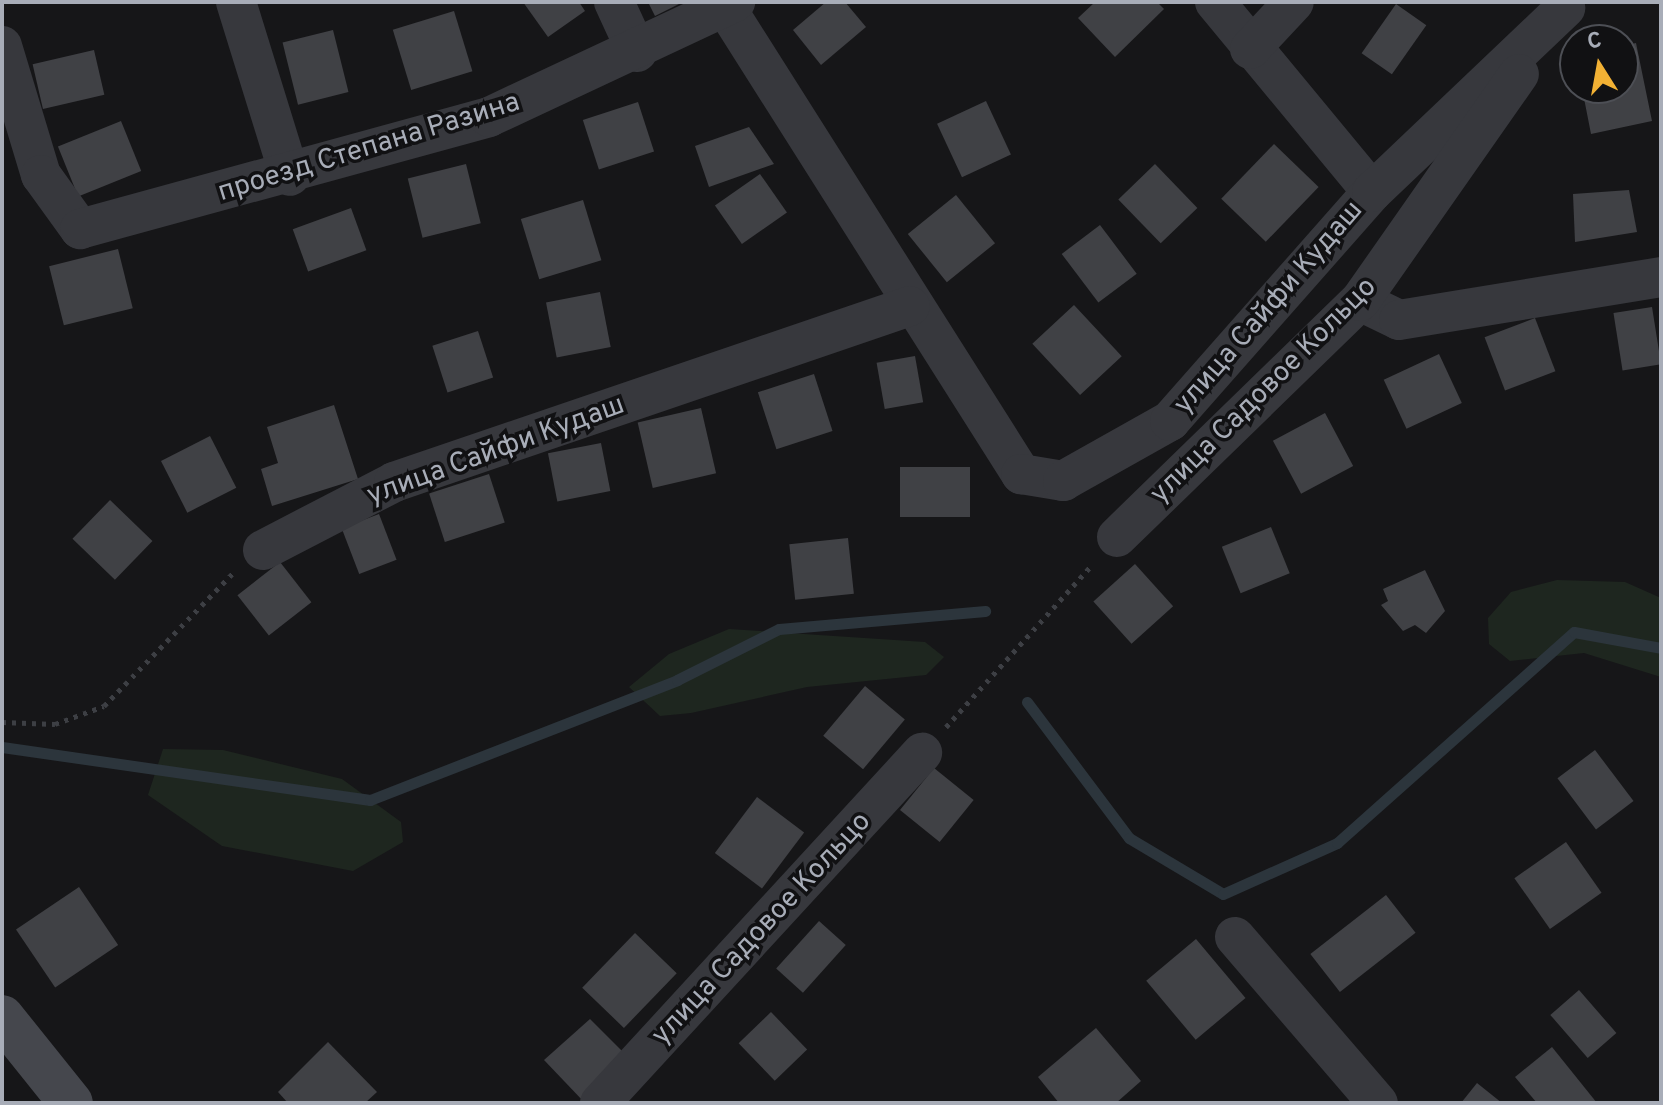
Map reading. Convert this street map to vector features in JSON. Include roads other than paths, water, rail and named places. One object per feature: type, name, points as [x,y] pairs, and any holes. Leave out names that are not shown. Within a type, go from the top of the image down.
[{"type":"main road","points":[[2,1017],[71,1103]]},
{"type":"street","points":[[236,2],[290,176]]},
{"type":"street","points":[[614,2],[637,52]]},
{"type":"street","points":[[1215,2],[1250,49],[1372,192]]},
{"type":"street","points":[[1250,49],[1294,2]]},
{"type":"street","name":"проезд Степана Разина","points":[[2,46],[41,175],[80,229],[290,176],[489,117],[637,52],[731,5]]},
{"type":"street","name":"улица Сайфи Кудаш","points":[[731,5],[910,306],[1021,474],[1063,481],[1170,421],[1372,192],[1567,5]]},
{"type":"street","name":"улица Садовое Кольцо","points":[[1117,537],[1360,301],[1567,5]]},
{"type":"street","points":[[1360,301],[1399,320],[1661,277]]},
{"type":"street","name":"улица Сайфи Кудаш","points":[[263,550],[394,482],[910,306]]},
{"type":"street","name":"улица Садовое Кольцо","points":[[600,1103],[922,753]]},
{"type":"street","points":[[1235,937],[1378,1103]]},
{"type":"waterway","points":[[2,747],[370,800],[677,680],[779,629],[985,611]]},
{"type":"waterway","points":[[1027,702],[1129,838],[1223,894],[1337,843],[1574,632],[1661,648]]}]
